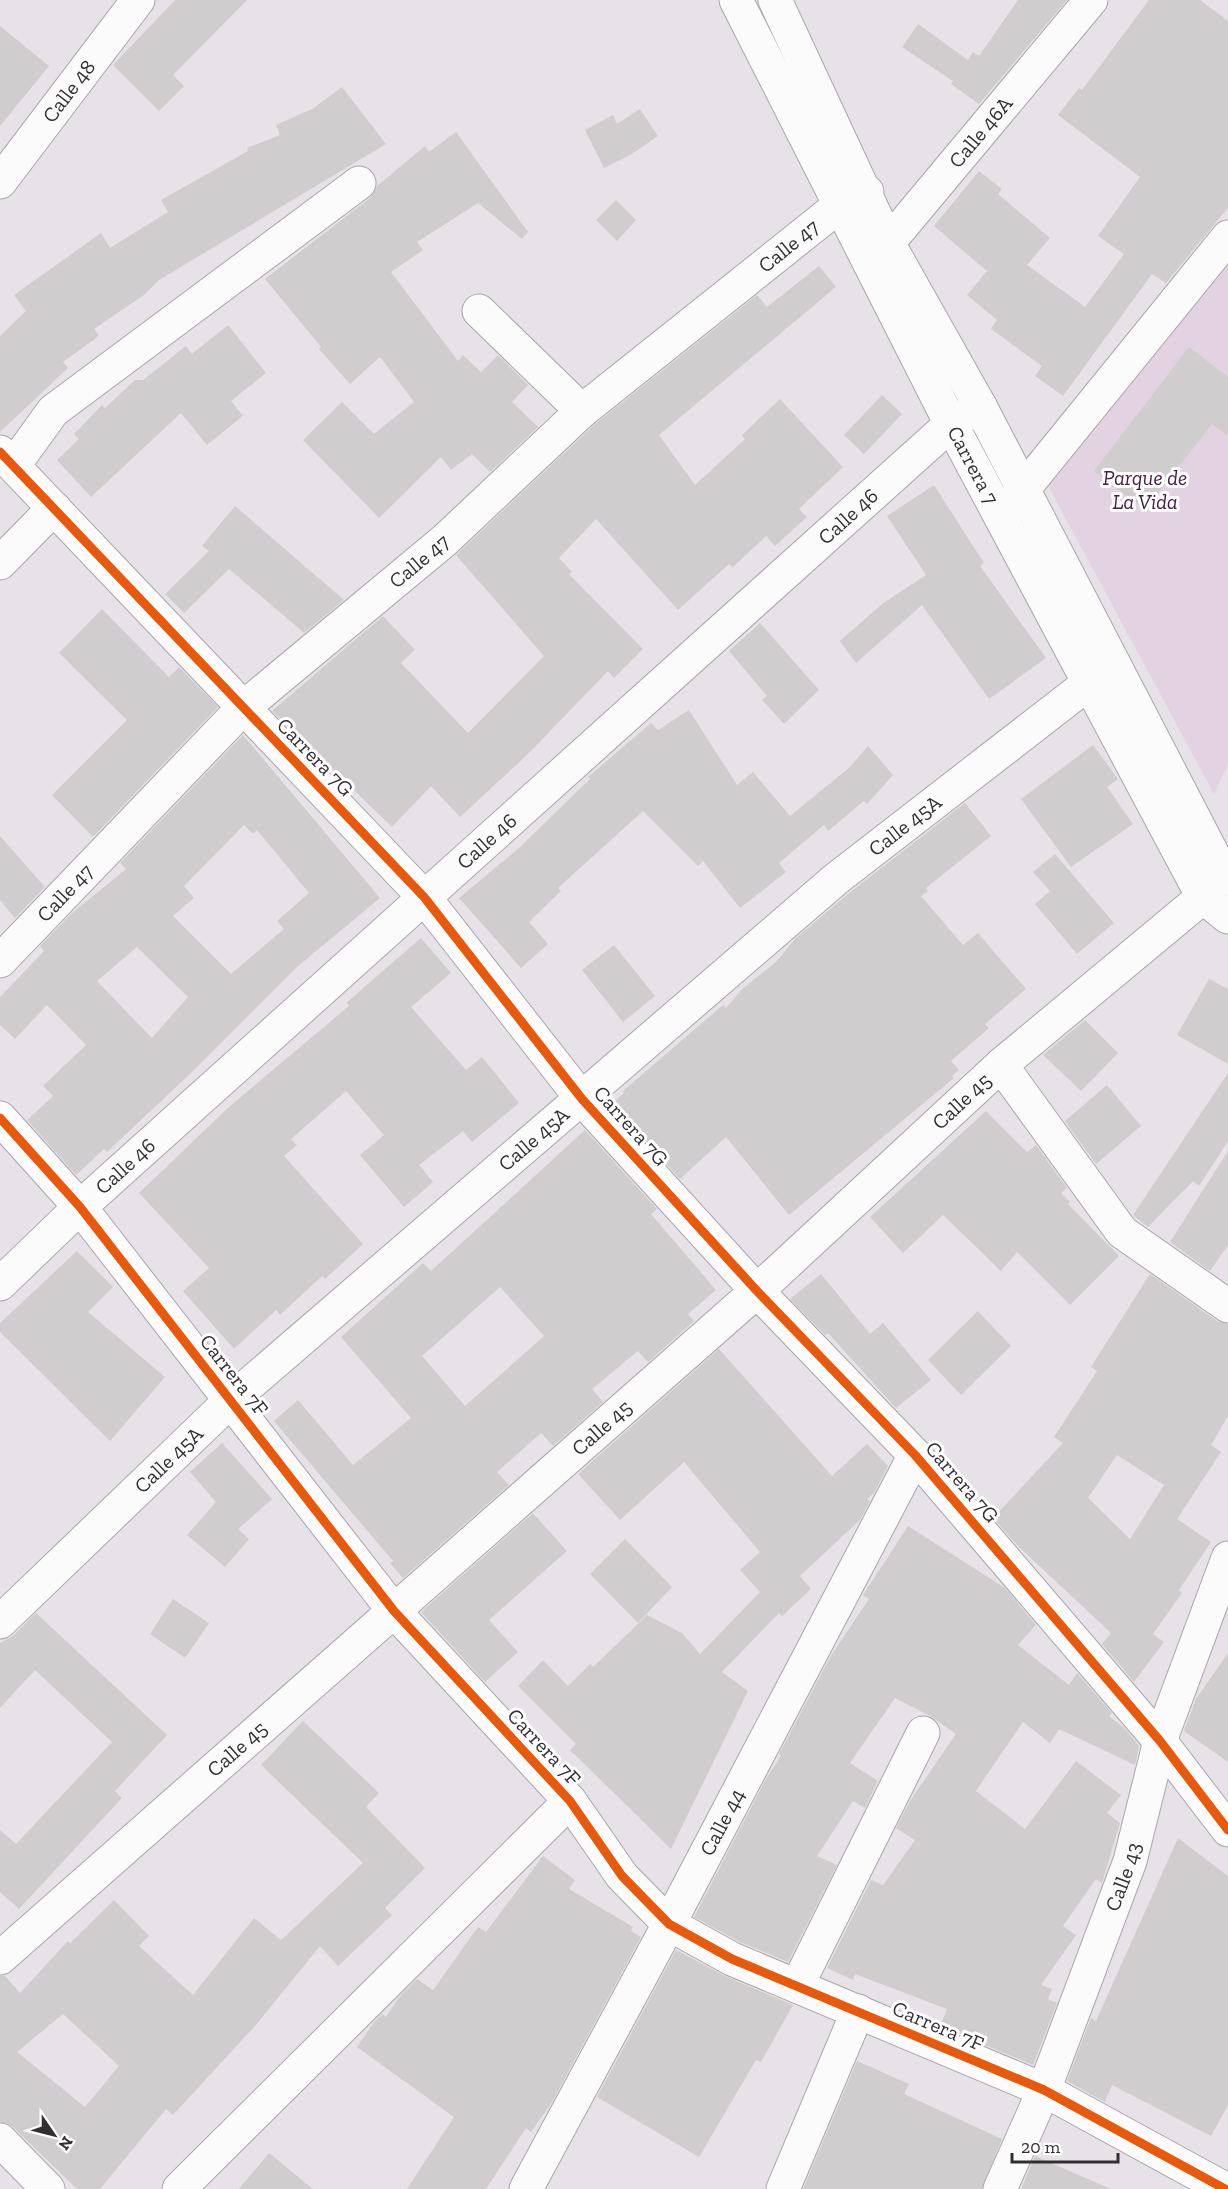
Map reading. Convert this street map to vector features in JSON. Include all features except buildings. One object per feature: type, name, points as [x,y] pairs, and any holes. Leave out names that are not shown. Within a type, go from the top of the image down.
[{"type":"street","name":"Calle 48","points":[[0,182],[138,0]]},
{"type":"street","name":"Carrera 7","points":[[775,0],[853,199],[951,424],[1089,683],[1222,887]]},
{"type":"street","name":"Calle 46A","points":[[875,246],[1092,0]]},
{"type":"street","name":"Carrera 7","points":[[746,5],[853,199]]},
{"type":"street","points":[[7,459],[53,411],[359,183]]},
{"type":"street","name":"Calle 47","points":[[0,961],[243,708],[445,540],[582,411],[853,199]]},
{"type":"street","points":[[1001,517],[1228,237]]},
{"type":"street","name":"Carrera 7","points":[[875,246],[980,405],[1222,887]]},
{"type":"street","points":[[479,310],[582,411]]},
{"type":"street","name":"Calle 46","points":[[0,1284],[80,1207],[951,424],[980,405]]},
{"type":"street","name":"Carrera 7G","points":[[7,459],[424,897],[582,1099],[757,1291],[915,1455],[1160,1741],[1228,1830]]},
{"type":"street","points":[[0,563],[54,508]]},
{"type":"street","name":"Calle 45A","points":[[4,1611],[231,1400],[837,879],[1089,683]]},
{"type":"street","name":"Calle 45","points":[[0,1958],[757,1291],[1001,1065],[1222,887]]},
{"type":"street","points":[[1001,1065],[1122,1232],[1228,1306]]},
{"type":"street","name":"Carrera 7F","points":[[0,1118],[80,1207],[394,1611],[570,1801],[622,1876],[669,1924],[732,1959],[1044,2090],[1224,2189]]},
{"type":"street","name":"Calle 44","points":[[526,2189],[669,1924],[915,1455]]},
{"type":"street","name":"Calle 43","points":[[1000,2189],[1044,2090],[1130,1861],[1160,1741],[1228,1558]]},
{"type":"street","points":[[797,1986],[923,1733]]},
{"type":"street","points":[[179,2189],[570,1801]]},
{"type":"street","points":[[783,2189],[858,2011]]},
{"type":"street","points":[[0,2140],[48,2189]]},
{"type":"street","points":[[1224,2189],[1228,2176]]},
{"type":"green space","name":"Parque de La Vida","points":[[1228,251],[1228,764],[1214,794],[1046,482]]},
{"type":"cycle path","points":[[0,452],[424,897],[582,1099],[757,1291],[915,1455],[1160,1741],[1228,1830]]},
{"type":"cycle path","points":[[0,1118],[80,1207],[394,1611],[570,1801],[622,1876],[669,1924],[732,1959],[1044,2090],[1225,2189]]}]
